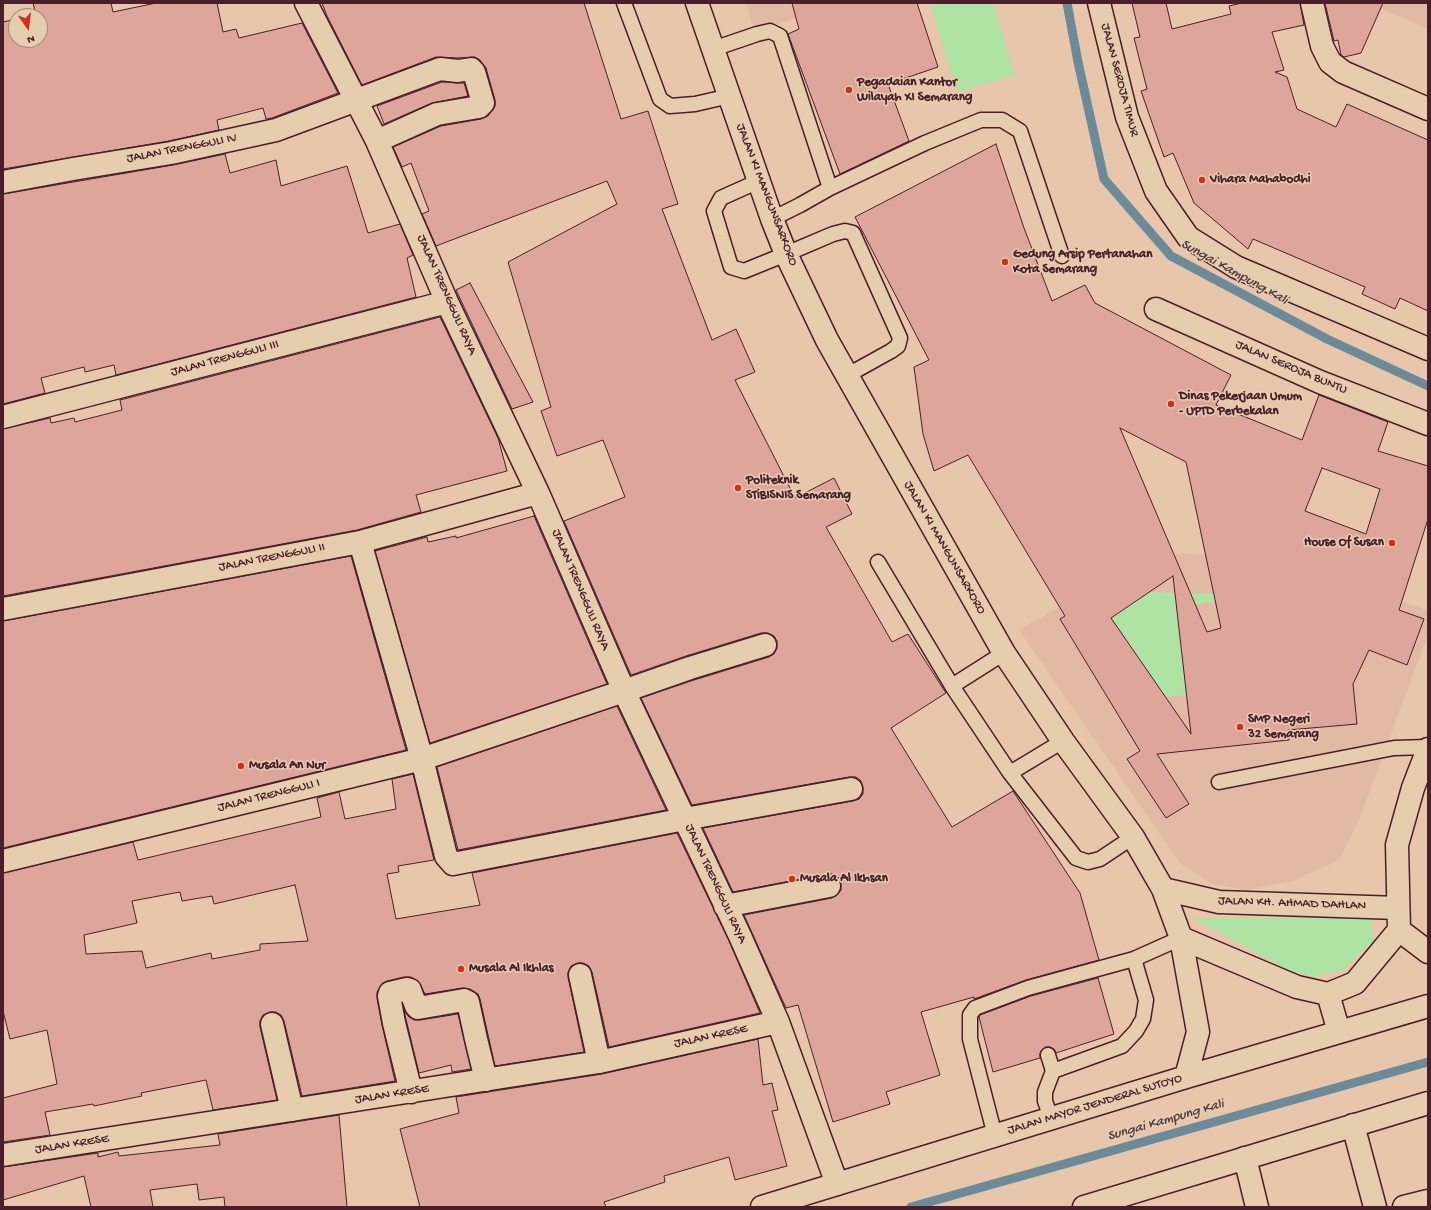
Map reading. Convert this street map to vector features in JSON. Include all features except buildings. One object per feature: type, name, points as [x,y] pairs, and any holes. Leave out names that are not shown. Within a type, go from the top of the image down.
[{"type":"street","name":"JALAN TRENGGULI RAYA","points":[[306,3],[377,141],[448,302],[538,494],[624,691],[685,819],[778,1022],[837,1184]]},
{"type":"street","name":"JALAN KI MANGUNSARKORO","points":[[698,3],[772,219],[786,254],[827,340],[1004,653],[1063,741],[1133,837],[1163,889],[1181,938],[1198,1032],[1186,1077]]},
{"type":"street","name":"JALAN SEROJA TIMUR","points":[[1099,3],[1127,117],[1156,192],[1188,237],[1236,267],[1428,349]]},
{"type":"street","points":[[1312,3],[1322,46],[1330,62],[1343,72],[1428,109]]},
{"type":"street","name":"JALAN TRENGGULI IV","points":[[3,182],[171,153],[276,130],[440,69],[458,71],[471,69],[474,72],[483,102],[479,107],[437,114],[377,141]]},
{"type":"street","name":"JALAN TRENGGULI III","points":[[3,417],[448,302]]},
{"type":"street","name":"JALAN SEROJA BUNTU","points":[[1156,309],[1320,382],[1428,424]]},
{"type":"street","name":"JALAN TRENGGULI II","points":[[3,609],[360,542],[538,494]]},
{"type":"street","points":[[360,542],[422,759],[446,856],[453,864],[685,819],[851,790]]},
{"type":"street","name":"JALAN TRENGGULI I","points":[[3,861],[422,759],[765,644]]},
{"type":"street","points":[[1181,938],[1297,987],[1328,994],[1355,983],[1399,930],[1397,845],[1413,788],[1424,772],[1428,748]]},
{"type":"street","points":[[725,906],[829,886]]},
{"type":"street","name":"JALAN KH. AHMAD DAHLAN","points":[[1163,889],[1218,902],[1398,908]]},
{"type":"street","points":[[1399,930],[1428,952]]},
{"type":"street","points":[[580,974],[599,1062]]},
{"type":"street","points":[[411,1092],[389,996],[390,993],[407,989],[410,990],[418,1008],[464,1000],[468,1002],[486,1080]]},
{"type":"street","points":[[1328,994],[1339,1032]]},
{"type":"street","name":"JALAN MAYOR JENDERAL SUTOYO","points":[[762,1207],[1186,1077],[1428,1006]]},
{"type":"street","name":"JALAN KRESE","points":[[3,1155],[599,1062],[778,1022]]},
{"type":"street","points":[[272,1024],[292,1110]]},
{"type":"street","points":[[1084,1207],[1428,1103]]},
{"type":"street","points":[[1353,1125],[1375,1207]]},
{"type":"street","points":[[1245,1158],[1257,1207]]},
{"type":"street","points":[[1404,1207],[1428,1201]]},
{"type":"lane","points":[[624,3],[660,99],[670,106],[695,104],[730,96]]},
{"type":"lane","points":[[713,49],[770,31],[780,36],[830,188]]},
{"type":"lane","points":[[772,219],[830,188],[925,143],[981,120],[1002,120],[1020,131],[1062,256]]},
{"type":"lane","points":[[759,181],[721,198],[714,210],[731,267],[744,270],[833,234],[845,231],[853,233],[900,338],[898,346],[891,351],[846,376]]},
{"type":"lane","points":[[878,562],[952,686],[1010,773],[1076,858],[1088,862],[1100,859],[1133,837]]},
{"type":"lane","points":[[952,686],[1004,653]]},
{"type":"lane","points":[[1010,773],[1063,741]]},
{"type":"lane","points":[[1219,782],[1394,748],[1428,748]]},
{"type":"lane","points":[[995,1136],[970,1039],[970,1015],[975,1008],[1134,958],[1181,938]]},
{"type":"lane","points":[[1053,1071],[1122,1046],[1136,1031],[1143,1019],[1146,1000],[1134,958]]},
{"type":"lane","points":[[1048,1056],[1053,1071],[1045,1092],[1045,1101],[1051,1118]]},
{"type":"shaded area","points":[[746,3],[848,3],[754,31]]},
{"type":"shaded area","points":[[1378,3],[1428,3],[1428,29],[1378,7]]},
{"type":"shaded area","name":"SMP Negeri 32 Semarang","points":[[1175,554],[1245,555],[1428,610],[1428,634],[1359,820],[1339,860],[1293,881],[1246,890],[1212,884],[1180,863],[1019,630],[1128,568]]},
{"type":"green space","points":[[930,3],[993,3],[1015,75],[957,92]]},
{"type":"green space","points":[[1150,592],[1230,594],[1230,600],[1191,605],[1191,615],[1178,617],[1184,674],[1200,694],[1166,697],[1111,618]]},
{"type":"green space","points":[[1370,917],[1374,941],[1341,971],[1313,977],[1290,971],[1192,918]]},
{"type":"waterway","name":"Sungai Kampung Kali","points":[[1067,3],[1078,62],[1104,179],[1171,256],[1327,339],[1428,386]]},
{"type":"waterway","name":"Sungai Kampung Kali","points":[[911,1207],[1428,1062]]},
{"type":"place","name":"Pegadaian Kantor Wilayah XI Semarang","points":[[849,90]]},
{"type":"place","name":"Vihara Mahabodhi","points":[[1202,180]]},
{"type":"place","name":"Gedung Arsip Pertanahan Kota Semarang","points":[[1005,262]]},
{"type":"place","name":"Dinas Pekerjaan Umum - UPTD Perbekalan","points":[[1171,404]]},
{"type":"place","name":"Politeknik STiBISNIS Semarang","points":[[738,488]]},
{"type":"place","name":"House Of Susan","points":[[1392,543]]},
{"type":"place","name":"SMP Negeri 32 Semarang","points":[[1240,727]]},
{"type":"place","name":"Musala An Nur","points":[[241,766]]},
{"type":"place","name":"Musala Al Ikhsan","points":[[792,879]]},
{"type":"place","name":"Musala Al Ikhlas","points":[[461,969]]}]
